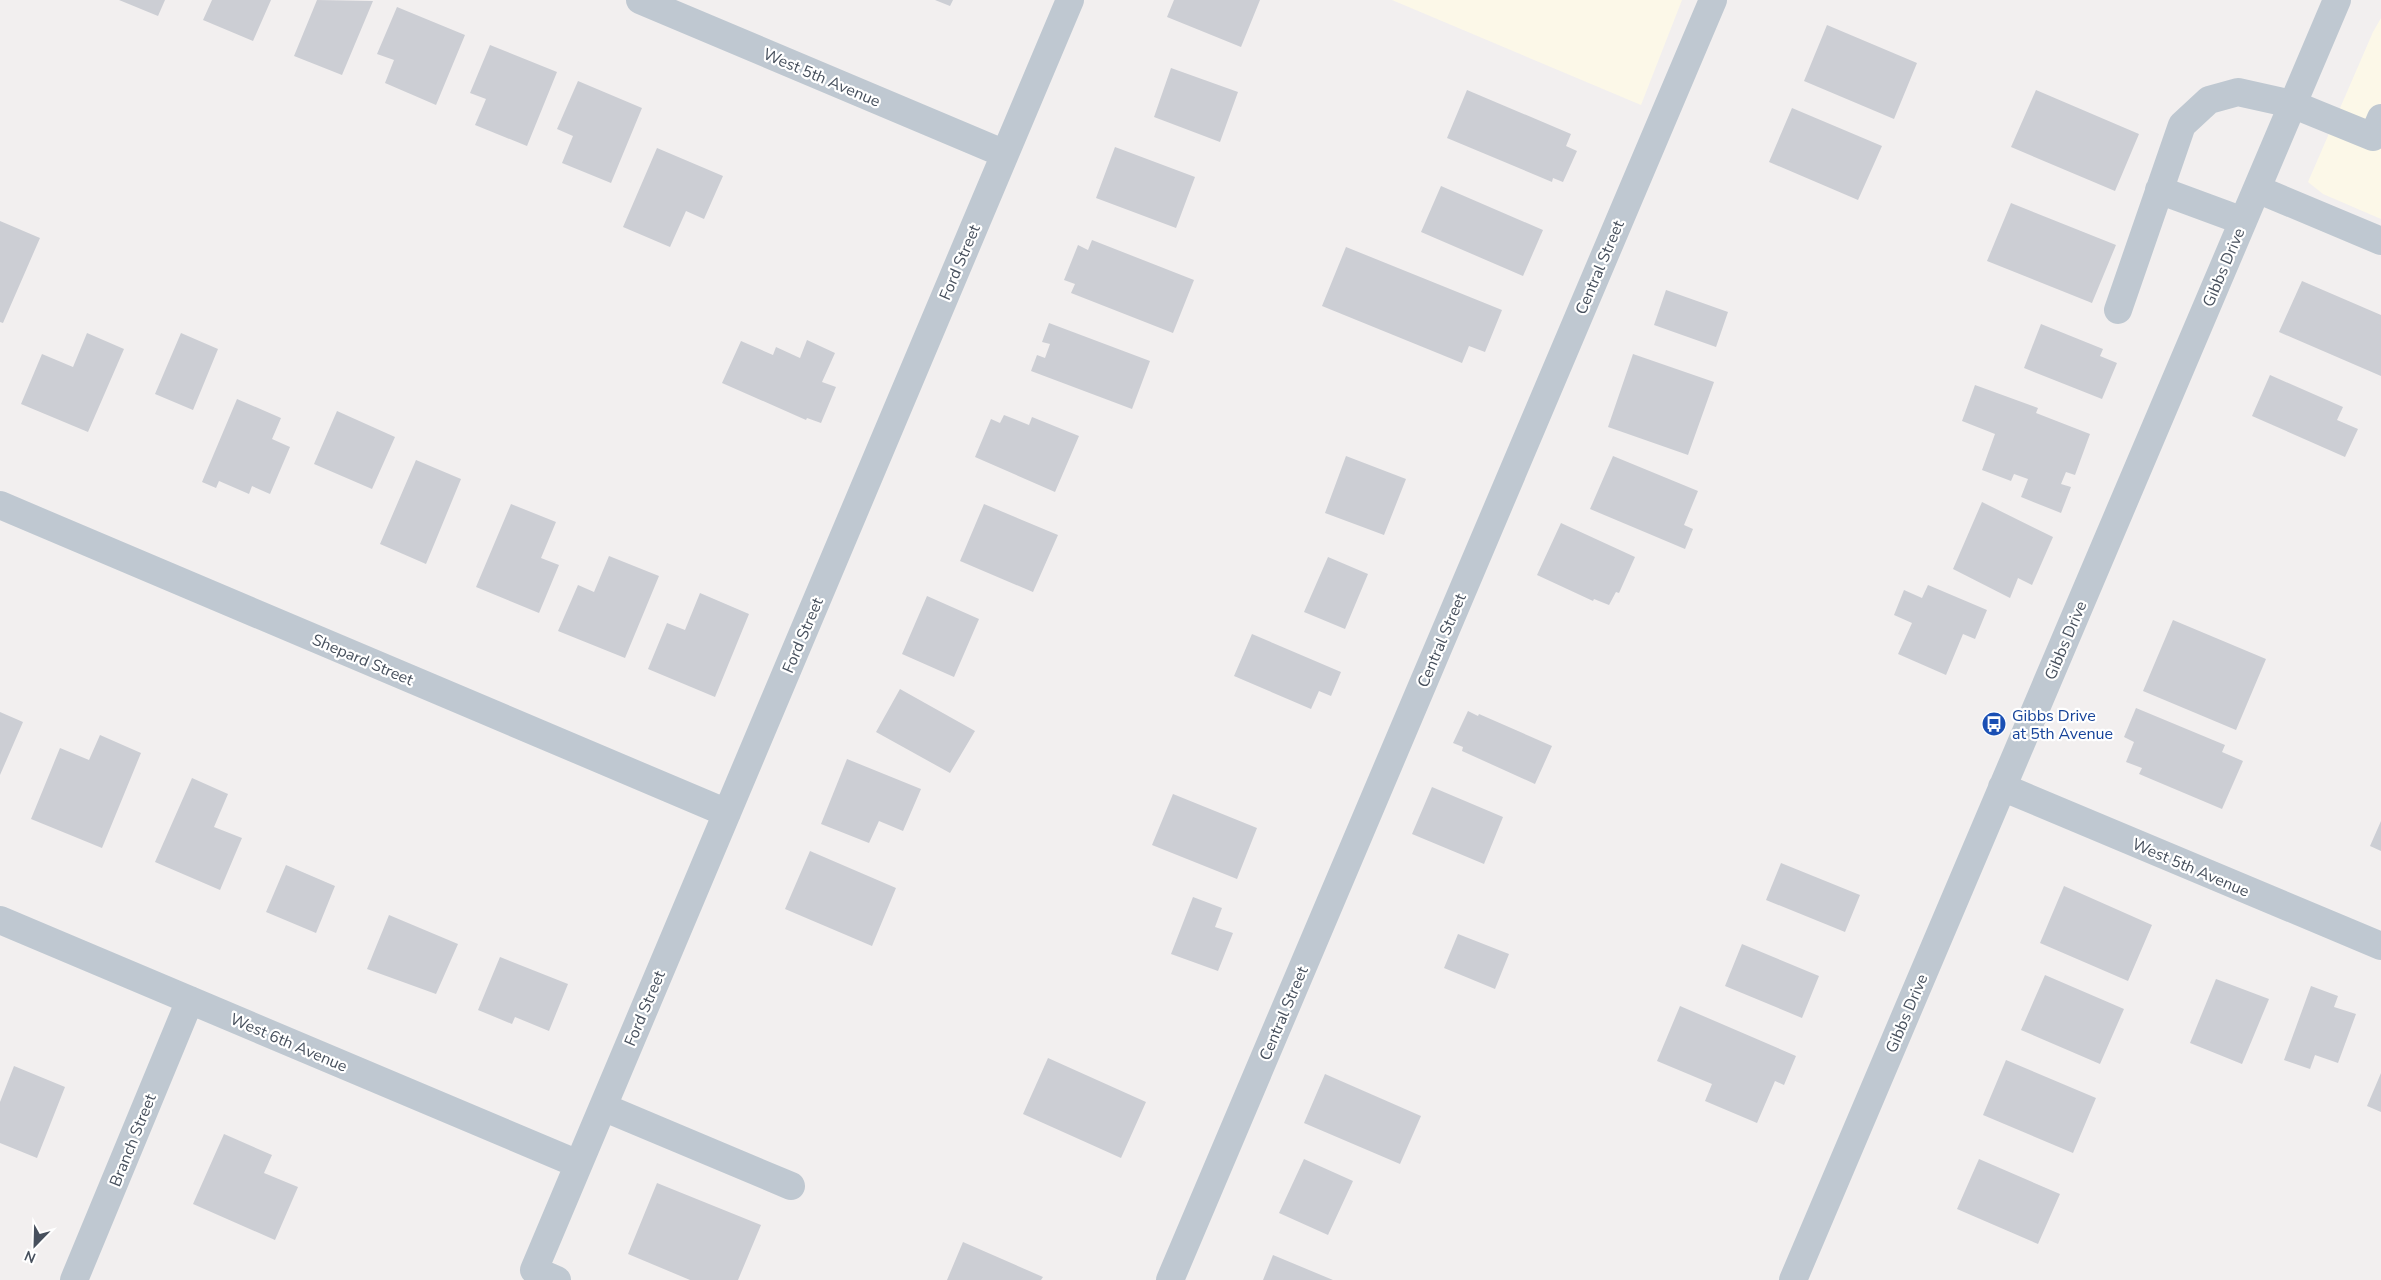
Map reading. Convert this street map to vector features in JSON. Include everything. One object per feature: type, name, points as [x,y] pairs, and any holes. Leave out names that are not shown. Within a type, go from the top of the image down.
[{"type":"street","name":"West 5th Avenue","points":[[640,0],[1005,154]]},
{"type":"street","name":"Ford Street","points":[[546,1275],[578,1164],[1070,0]]},
{"type":"street","name":"Central Street","points":[[1170,1280],[1713,0]]},
{"type":"street","name":"Gibbs Drive","points":[[1793,1280],[2337,0]]},
{"type":"street","points":[[2118,310],[2182,125],[2209,100],[2238,92],[2292,104],[2372,137],[2381,118]]},
{"type":"street","points":[[2257,188],[2381,240]]},
{"type":"street","points":[[2159,190],[2243,221]]},
{"type":"street","name":"Shepard Street","points":[[0,506],[727,813]]},
{"type":"street","name":"West 5th Avenue","points":[[2002,787],[2381,946]]},
{"type":"street","name":"West 6th Avenue","points":[[0,920],[578,1164]]},
{"type":"street","name":"Branch Street","points":[[74,1280],[190,1000]]},
{"type":"street","points":[[602,1107],[791,1186]]},
{"type":"shaded area","points":[[1392,0],[1682,0],[1641,105]]},
{"type":"shaded area","points":[[2381,18],[2381,219],[2323,194],[2308,182],[2373,32]]},
{"type":"building","points":[[119,0],[165,0],[158,16]]},
{"type":"building","points":[[212,0],[271,0],[253,41],[203,20]]},
{"type":"building","points":[[317,0],[373,1],[342,75],[294,56]]},
{"type":"building","points":[[935,0],[953,0],[950,6]]},
{"type":"building","points":[[1174,0],[1260,0],[1241,47],[1167,17]]},
{"type":"building","points":[[397,7],[465,35],[436,105],[385,83],[394,60],[377,54]]},
{"type":"building","points":[[1827,25],[1917,63],[1894,119],[1804,81]]},
{"type":"building","points":[[490,45],[557,72],[527,146],[475,125],[486,99],[470,93]]},
{"type":"building","points":[[1171,68],[1238,92],[1220,142],[1154,117]]},
{"type":"building","points":[[578,81],[642,108],[611,183],[562,163],[573,136],[557,129]]},
{"type":"building","points":[[1467,90],[1571,134],[1566,146],[1577,151],[1563,182],[1553,178],[1552,182],[1447,138]]},
{"type":"building","points":[[2036,90],[2139,134],[2115,191],[2011,147]]},
{"type":"building","points":[[1792,108],[1882,146],[1858,200],[1769,162]]},
{"type":"building","points":[[1115,147],[1195,177],[1176,228],[1096,198]]},
{"type":"building","points":[[657,148],[723,176],[704,219],[686,211],[670,247],[623,227]]},
{"type":"building","points":[[1441,186],[1543,230],[1523,276],[1421,232]]},
{"type":"building","points":[[2011,203],[2116,245],[2092,303],[1987,261]]},
{"type":"building","points":[[0,221],[40,238],[3,323],[0,322]]},
{"type":"building","points":[[1092,240],[1194,280],[1173,333],[1071,293],[1075,284],[1064,280],[1078,245],[1088,250]]},
{"type":"building","points":[[1346,247],[1502,310],[1485,352],[1469,346],[1462,363],[1322,306]]},
{"type":"building","points":[[2302,281],[2381,315],[2381,376],[2279,332]]},
{"type":"building","points":[[1666,290],[1728,312],[1716,347],[1654,325]]},
{"type":"building","points":[[1049,323],[1150,361],[1132,409],[1031,371],[1037,355],[1045,358],[1050,344],[1042,342]]},
{"type":"building","points":[[2041,324],[2103,349],[2100,356],[2117,363],[2102,399],[2024,368]]},
{"type":"building","points":[[87,333],[124,349],[88,432],[21,404],[42,354],[73,367]]},
{"type":"building","points":[[181,333],[218,349],[193,410],[155,394]]},
{"type":"building","points":[[807,340],[835,353],[822,382],[836,387],[821,423],[807,418],[806,420],[722,383],[741,341],[773,355],[776,347],[800,358]]},
{"type":"building","points":[[1633,354],[1714,382],[1688,455],[1608,427]]},
{"type":"building","points":[[2270,375],[2343,407],[2337,420],[2358,429],[2345,457],[2252,416]]},
{"type":"building","points":[[1975,385],[2038,408],[2036,413],[2090,434],[2075,475],[2066,472],[2061,484],[2071,487],[2061,513],[2021,497],[2028,479],[2014,474],[2011,481],[1982,470],[1995,434],[1962,421]]},
{"type":"building","points":[[237,399],[281,418],[272,439],[290,447],[270,494],[252,486],[249,494],[219,481],[216,488],[202,482]]},
{"type":"building","points":[[337,411],[395,437],[372,489],[314,464]]},
{"type":"building","points":[[1004,415],[1029,425],[1032,417],[1079,436],[1055,492],[975,457],[991,419],[1000,423]]},
{"type":"building","points":[[1346,456],[1406,479],[1384,535],[1325,513]]},
{"type":"building","points":[[1613,456],[1698,491],[1684,525],[1693,529],[1685,549],[1590,509]]},
{"type":"building","points":[[416,460],[461,479],[426,564],[380,544]]},
{"type":"building","points":[[1982,502],[2053,537],[2032,585],[2018,578],[2010,598],[1953,569]]},
{"type":"building","points":[[511,504],[556,522],[541,558],[559,565],[539,613],[476,587]]},
{"type":"building","points":[[984,504],[1058,535],[1033,592],[960,561]]},
{"type":"building","points":[[1561,523],[1635,557],[1619,593],[1616,592],[1609,605],[1594,599],[1593,601],[1537,575]]},
{"type":"building","points":[[609,556],[659,576],[625,658],[558,631],[578,585],[594,592]]},
{"type":"building","points":[[1328,557],[1368,574],[1345,629],[1304,612]]},
{"type":"building","points":[[1928,585],[1987,610],[1975,639],[1963,634],[1946,675],[1898,654],[1912,623],[1894,615],[1904,590],[1922,598]]},
{"type":"building","points":[[700,593],[749,614],[715,697],[648,669],[667,623],[685,630]]},
{"type":"building","points":[[927,596],[979,619],[954,677],[902,654]]},
{"type":"building","points":[[2173,620],[2266,659],[2236,730],[2143,691]]},
{"type":"building","points":[[1252,634],[1341,672],[1331,696],[1319,691],[1311,709],[1234,676]]},
{"type":"building","points":[[900,689],[975,731],[950,773],[876,732]]},
{"type":"building","points":[[2136,708],[2225,745],[2222,752],[2243,761],[2222,809],[2139,774],[2142,768],[2126,762],[2134,742],[2124,737]]},
{"type":"building","points":[[1468,711],[1552,746],[1535,784],[1462,751],[1463,747],[1453,743]]},
{"type":"building","points":[[0,712],[23,722],[0,775]]},
{"type":"building","points":[[100,735],[141,753],[102,848],[31,819],[60,748],[89,760]]},
{"type":"building","points":[[847,759],[921,789],[903,831],[879,821],[869,843],[821,824]]},
{"type":"building","points":[[192,778],[228,794],[214,827],[242,838],[220,890],[155,862]]},
{"type":"building","points":[[1432,787],[1503,817],[1484,864],[1412,834]]},
{"type":"building","points":[[1173,794],[1257,828],[1237,879],[1152,845]]},
{"type":"building","points":[[2381,821],[2381,851],[2370,846]]},
{"type":"building","points":[[810,851],[896,888],[872,946],[785,909]]},
{"type":"building","points":[[1781,863],[1860,895],[1845,932],[1766,900]]},
{"type":"building","points":[[286,865],[335,886],[316,933],[266,912]]},
{"type":"building","points":[[2064,886],[2152,925],[2128,981],[2040,943]]},
{"type":"building","points":[[1193,897],[1222,908],[1215,927],[1233,933],[1218,971],[1171,954]]},
{"type":"building","points":[[389,915],[458,944],[436,994],[367,969]]},
{"type":"building","points":[[1458,934],[1509,954],[1495,989],[1444,968]]},
{"type":"building","points":[[1742,944],[1819,976],[1802,1018],[1725,986]]},
{"type":"building","points":[[500,957],[568,984],[549,1031],[515,1017],[512,1024],[478,1010]]},
{"type":"building","points":[[2045,975],[2124,1009],[2100,1064],[2021,1030]]},
{"type":"building","points":[[2216,979],[2269,999],[2242,1064],[2190,1043]]},
{"type":"building","points":[[2311,986],[2338,996],[2334,1007],[2356,1014],[2338,1063],[2315,1055],[2310,1069],[2284,1060]]},
{"type":"building","points":[[1680,1006],[1796,1056],[1784,1085],[1775,1081],[1757,1123],[1705,1101],[1712,1084],[1657,1061]]},
{"type":"building","points":[[1048,1058],[1146,1102],[1121,1158],[1023,1114]]},
{"type":"building","points":[[2006,1060],[2096,1098],[2073,1153],[1983,1115]]},
{"type":"building","points":[[14,1066],[65,1087],[37,1158],[0,1143],[0,1102]]},
{"type":"building","points":[[2381,1073],[2381,1112],[2367,1106]]},
{"type":"building","points":[[1325,1074],[1421,1116],[1400,1164],[1304,1123]]},
{"type":"building","points":[[224,1134],[272,1155],[264,1173],[298,1187],[275,1240],[193,1204]]},
{"type":"building","points":[[1304,1159],[1353,1181],[1328,1235],[1279,1213]]},
{"type":"building","points":[[1979,1159],[2060,1194],[2038,1244],[1957,1209]]},
{"type":"building","points":[[657,1183],[761,1225],[738,1280],[690,1280],[628,1254]]},
{"type":"building","points":[[963,1242],[1043,1277],[1041,1280],[947,1280]]},
{"type":"building","points":[[1273,1255],[1333,1280],[1263,1280]]},
{"type":"place","name":"Gibbs Drive at 5th Avenue","points":[[1994,724]]}]
